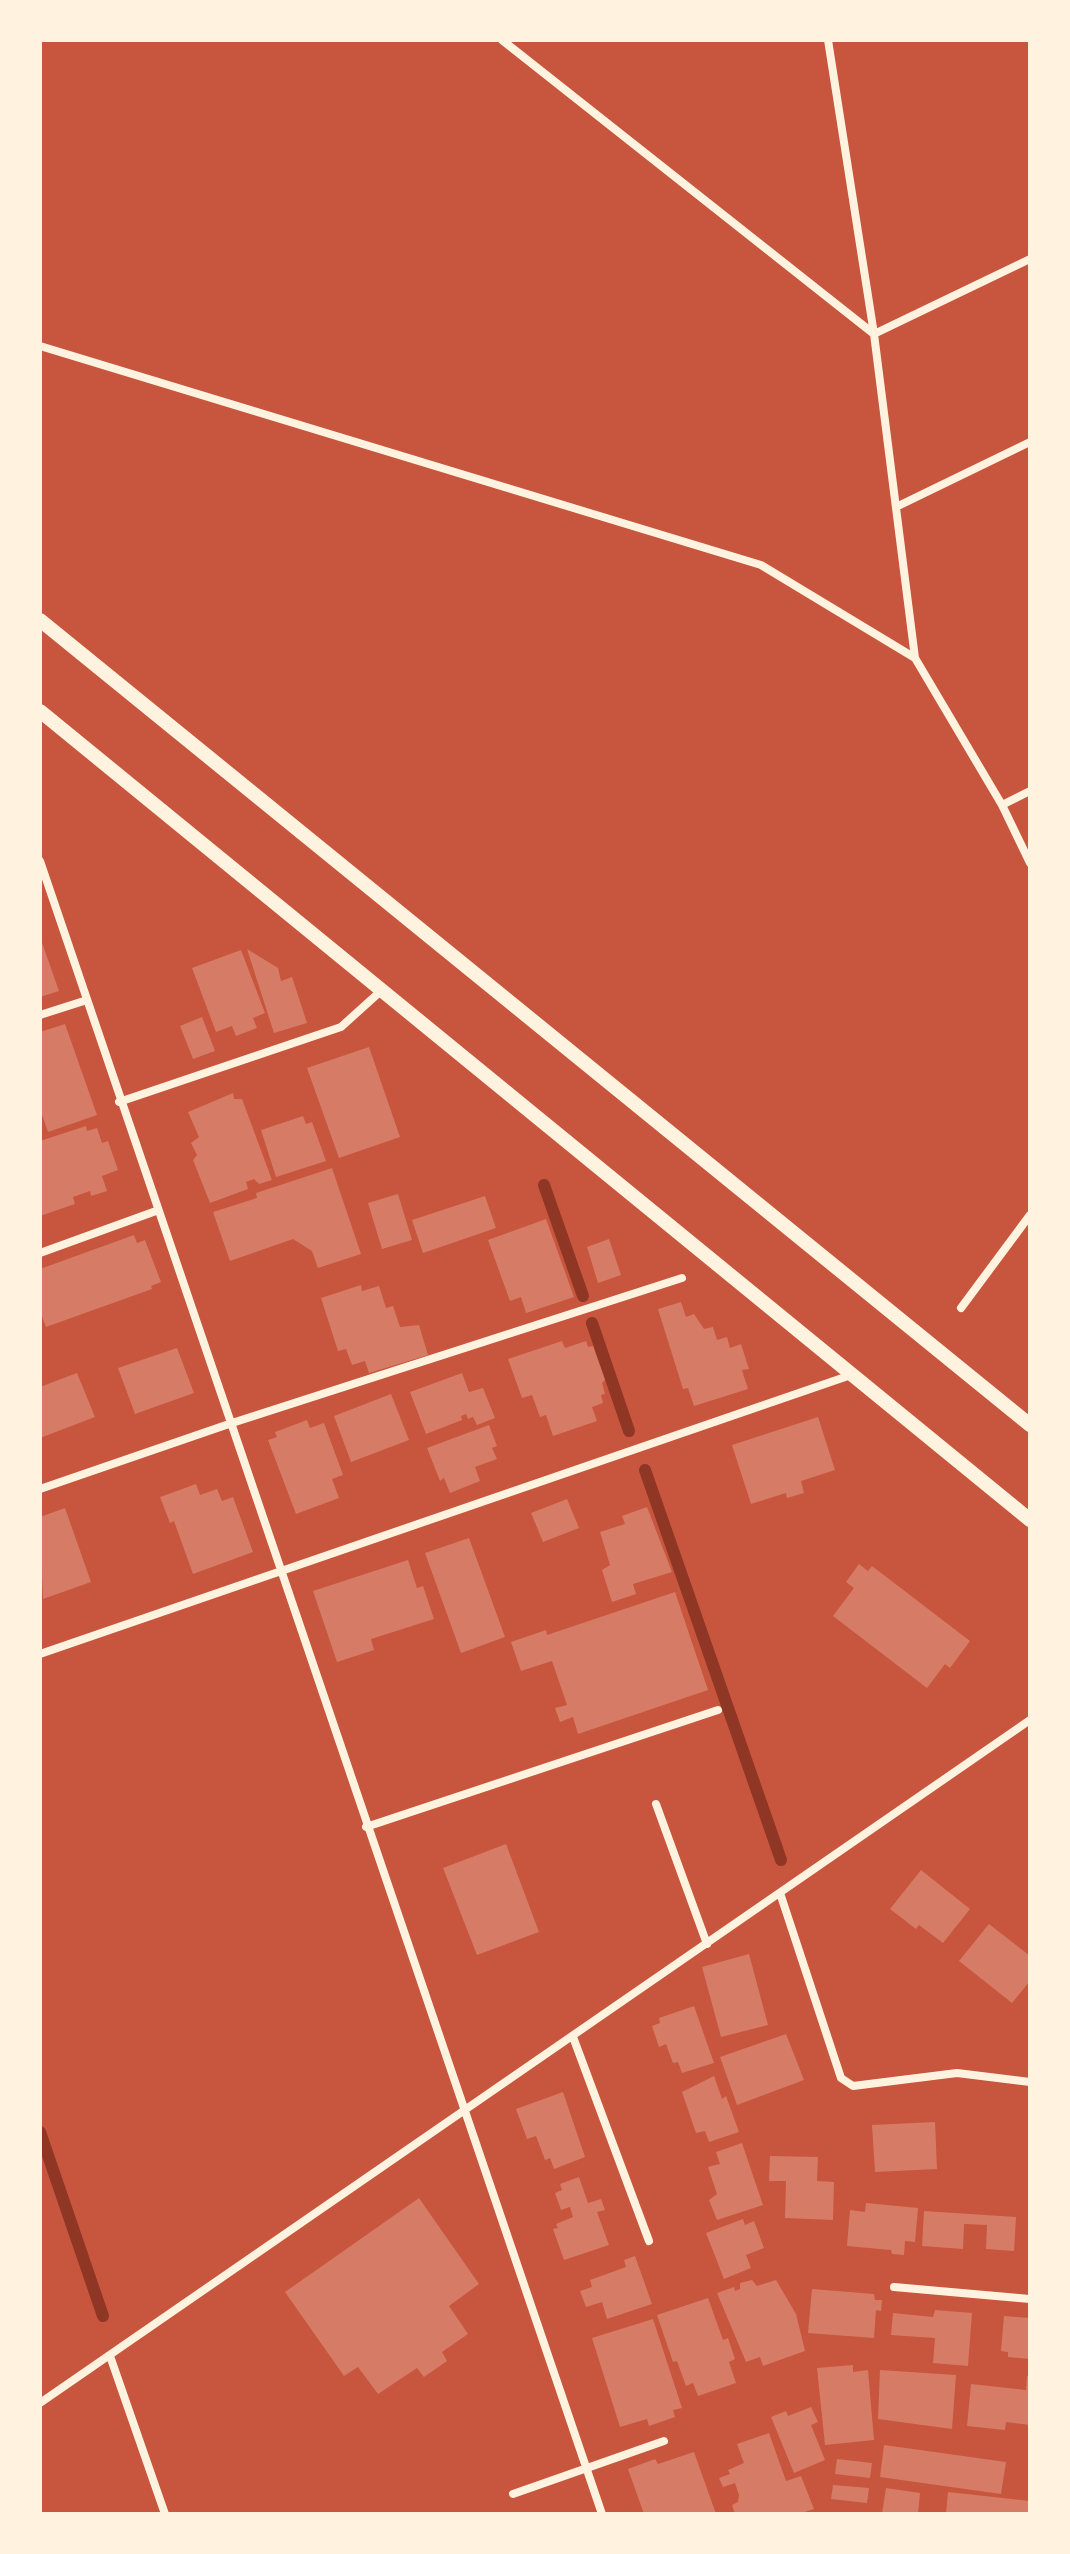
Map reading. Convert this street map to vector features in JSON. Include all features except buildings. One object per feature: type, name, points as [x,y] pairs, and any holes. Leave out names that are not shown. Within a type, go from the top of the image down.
[{"type":"street","points":[[502,40],[874,334]]},
{"type":"street","points":[[828,40],[874,334],[915,658],[1002,805],[1030,863]]},
{"type":"street","points":[[874,334],[1030,259]]},
{"type":"street","points":[[40,346],[761,565],[915,658]]},
{"type":"street","points":[[896,507],[1030,442]]},
{"type":"street","points":[[40,620],[1030,1425]]},
{"type":"street","points":[[40,711],[1030,1520]]},
{"type":"street","points":[[1002,805],[1030,791]]},
{"type":"street","points":[[40,861],[278,1570],[602,2514]]},
{"type":"street","points":[[119,1102],[341,1027],[382,990]]},
{"type":"street","points":[[40,1015],[87,1000]]},
{"type":"street","points":[[40,1253],[156,1211]]},
{"type":"street","points":[[961,1308],[1030,1215]]},
{"type":"street","points":[[40,1489],[229,1424],[682,1278]]},
{"type":"street","points":[[40,1654],[851,1375]]},
{"type":"street","points":[[366,1827],[718,1710]]},
{"type":"street","points":[[40,2403],[1030,1720]]},
{"type":"street","points":[[656,1804],[707,1944]]},
{"type":"street","points":[[780,1893],[841,2078],[853,2086],[957,2073],[1030,2082]]},
{"type":"street","points":[[573,2037],[649,2241]]},
{"type":"street","points":[[894,2287],[1030,2299]]},
{"type":"street","points":[[110,2356],[165,2514]]},
{"type":"street","points":[[513,2494],[664,2441]]},
{"type":"waterway","points":[[544,1185],[583,1296]]},
{"type":"waterway","points":[[592,1323],[629,1431]]},
{"type":"waterway","points":[[645,1470],[781,1860]]},
{"type":"waterway","points":[[40,2132],[103,2316]]}]
